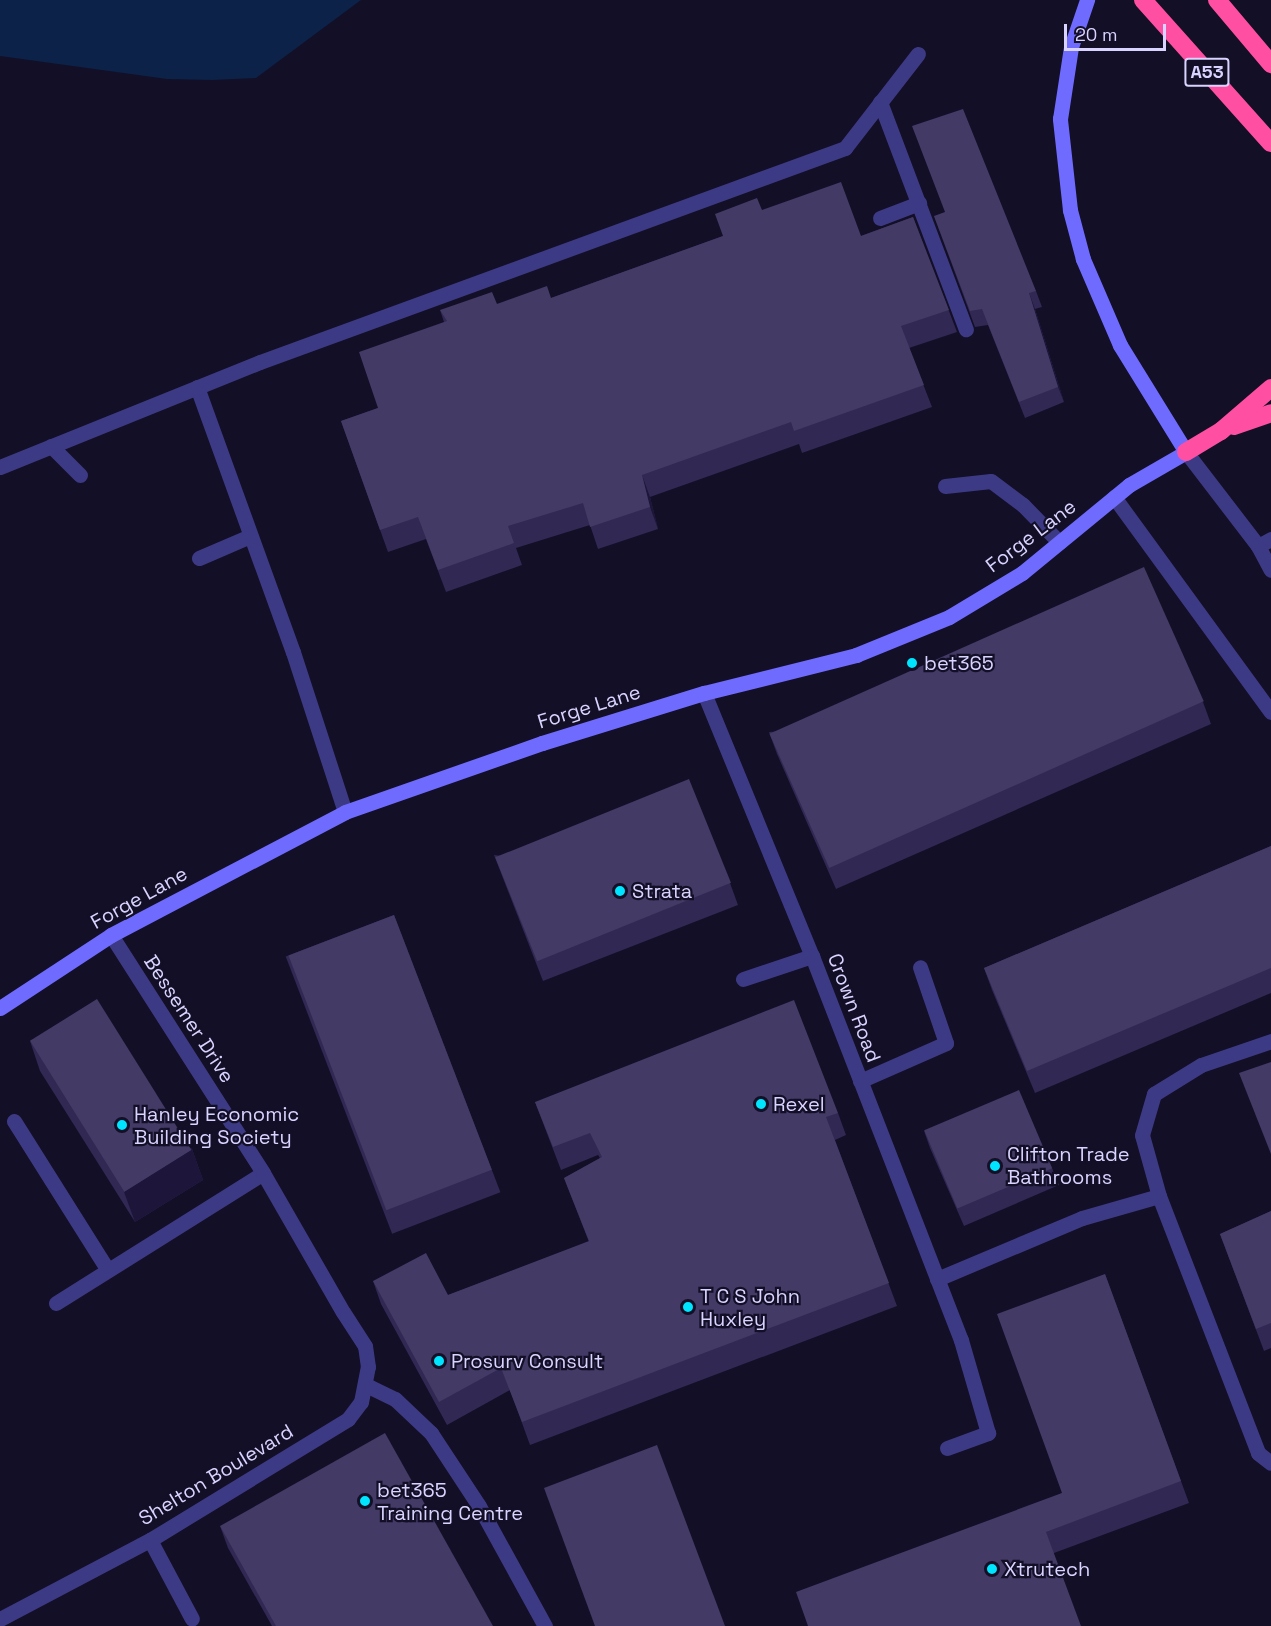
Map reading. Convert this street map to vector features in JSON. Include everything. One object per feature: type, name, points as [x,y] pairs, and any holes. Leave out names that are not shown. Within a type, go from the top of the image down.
[{"type":"highway","name":"A53","points":[[1143,0],[1271,143]]},
{"type":"highway","name":"A53","points":[[1217,0],[1267,58]]},
{"type":"highway","points":[[1186,452],[1221,431],[1271,388]]},
{"type":"highway","points":[[1221,431],[1271,413]]},
{"type":"street","points":[[1087,0],[1071,47],[1060,119],[1070,210],[1083,260],[1120,345],[1186,452],[1264,543],[1271,570]]},
{"type":"street","points":[[0,467],[196,387],[845,148],[918,54]]},
{"type":"street","points":[[880,102],[966,329]]},
{"type":"street","points":[[880,218],[919,203]]},
{"type":"street","points":[[196,387],[345,812]]},
{"type":"street","points":[[51,446],[80,475]]},
{"type":"street","name":"Forge Lane","points":[[0,1008],[111,935],[345,812],[542,743],[704,693],[856,655],[949,617],[1022,573],[1114,497],[1186,452]]},
{"type":"street","points":[[945,486],[991,481],[1023,506],[1059,542]]},
{"type":"street","points":[[1114,497],[1271,712]]},
{"type":"street","points":[[199,558],[250,536]]},
{"type":"street","name":"Crown Road","points":[[704,693],[812,956],[961,1340],[988,1433],[947,1448]]},
{"type":"street","name":"Bessemer Drive","points":[[111,935],[263,1173],[343,1311]]},
{"type":"street","points":[[743,979],[812,956]]},
{"type":"street","points":[[860,1081],[946,1043],[920,968]]},
{"type":"street","points":[[1271,1041],[1201,1065],[1154,1094],[1142,1135],[1159,1196],[1257,1453],[1271,1463]]},
{"type":"street","points":[[14,1121],[108,1270]]},
{"type":"street","points":[[56,1303],[263,1173]]},
{"type":"street","points":[[937,1279],[1082,1218],[1159,1196]]},
{"type":"street","name":"Shelton Boulevard","points":[[0,1619],[150,1540],[348,1419],[361,1402],[366,1385],[365,1346],[343,1311]]},
{"type":"street","points":[[366,1385],[395,1399],[431,1433],[479,1506],[545,1626]]},
{"type":"street","points":[[150,1540],[192,1619]]},
{"type":"water","points":[[0,0],[361,0],[256,78],[212,80],[167,79],[0,56]]},
{"type":"building","points":[[963,109],[1036,291],[1029,293],[1058,387],[1019,402],[982,309],[970,311],[934,216],[945,212],[912,126]]},
{"type":"building","points":[[841,182],[861,236],[913,217],[949,310],[901,326],[924,385],[794,431],[791,422],[642,475],[650,507],[590,527],[583,503],[508,526],[514,543],[438,570],[418,517],[380,530],[341,421],[378,408],[359,352],[447,321],[440,310],[492,292],[497,304],[547,286],[551,298],[723,236],[715,214],[757,198],[762,210]]},
{"type":"building","points":[[1144,567],[1204,701],[829,868],[769,734]]},
{"type":"building","name":"Strata","points":[[689,779],[731,883],[537,961],[495,857]]},
{"type":"building","points":[[1271,846],[1271,968],[1027,1071],[984,968]]},
{"type":"building","points":[[394,915],[492,1170],[386,1210],[289,955]]},
{"type":"building","name":"Hanley Economic Building Society","points":[[97,999],[191,1150],[124,1192],[30,1041]]},
{"type":"building","points":[[794,1000],[838,1113],[826,1117],[889,1283],[522,1422],[501,1368],[439,1402],[373,1281],[426,1253],[448,1295],[589,1241],[564,1178],[602,1157],[590,1133],[553,1147],[535,1102]]},
{"type":"building","points":[[1271,1062],[1271,1154],[1239,1073]]},
{"type":"building","name":"Clifton Trade Bathrooms","points":[[1019,1090],[1052,1168],[957,1208],[924,1130]]},
{"type":"building","points":[[1271,1211],[1271,1323],[1256,1329],[1220,1234]]},
{"type":"building","points":[[1105,1274],[1181,1481],[1046,1532],[1081,1626],[808,1626],[796,1592],[1062,1493],[997,1314]]},
{"type":"building","name":"bet365 Training Centre","points":[[385,1433],[493,1626],[276,1626],[220,1526]]},
{"type":"building","points":[[657,1445],[725,1626],[595,1626],[544,1488]]},
{"type":"place","name":"bet365","points":[[912,663]]},
{"type":"place","name":"Strata","points":[[620,891]]},
{"type":"place","name":"Rexel","points":[[761,1104]]},
{"type":"place","name":"Hanley Economic Building Society","points":[[122,1125]]},
{"type":"place","name":"Clifton Trade Bathrooms","points":[[995,1166]]},
{"type":"place","name":"T C S John Huxley","points":[[688,1307]]},
{"type":"place","name":"Prosurv Consult","points":[[439,1361]]},
{"type":"place","name":"bet365 Training Centre","points":[[365,1501]]},
{"type":"place","name":"Xtrutech","points":[[992,1569]]}]
